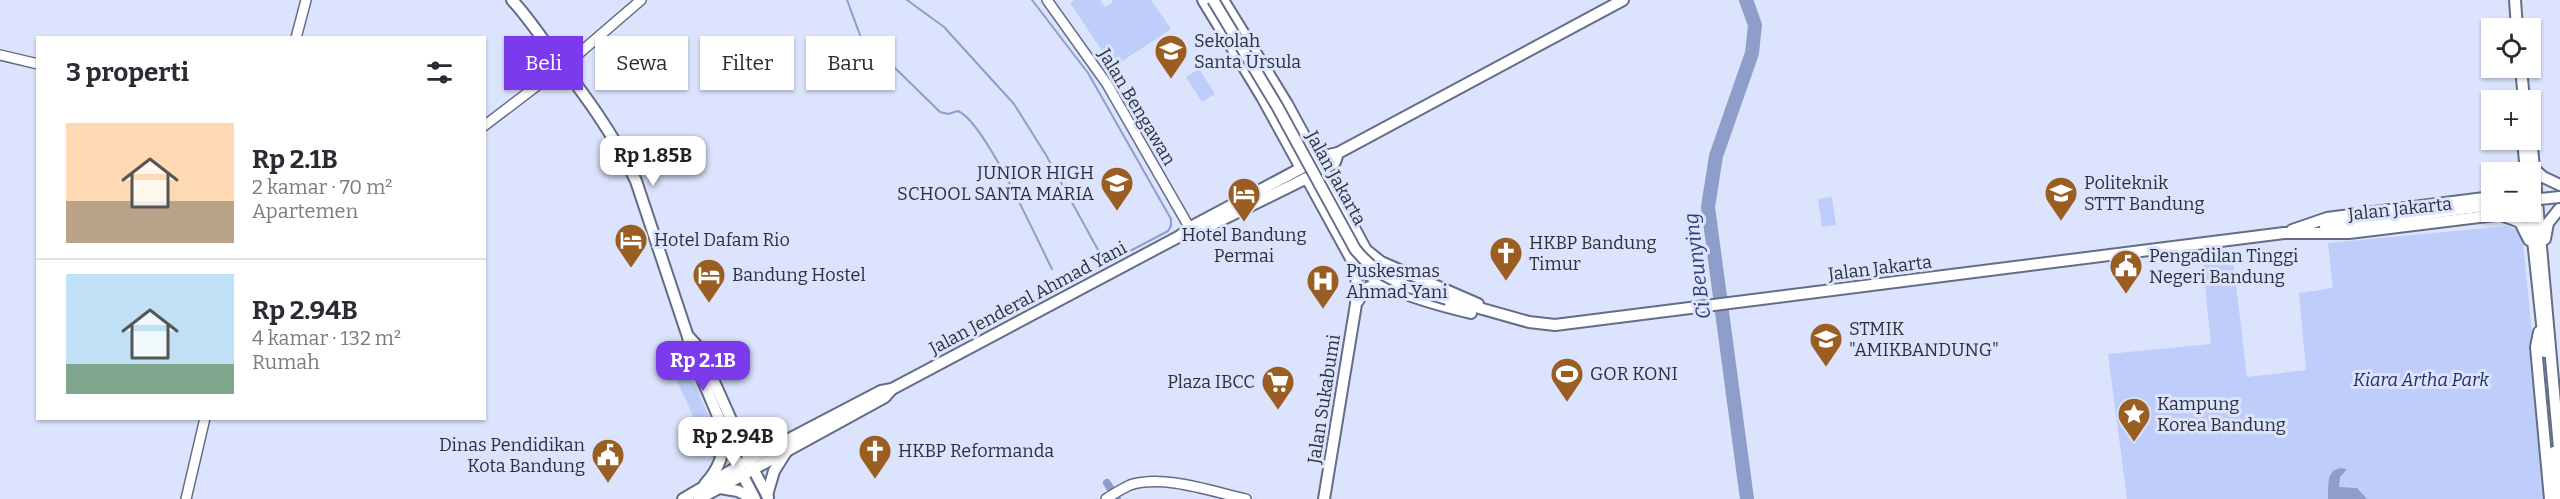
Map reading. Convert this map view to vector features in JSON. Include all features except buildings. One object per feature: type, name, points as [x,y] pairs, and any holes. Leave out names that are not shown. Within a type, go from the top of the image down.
[{"type":"main road","points":[[512,0],[540,36]]},
{"type":"main road","name":"Jalan Jakarta","points":[[1203,0],[1262,97],[1354,264],[1378,282],[1426,301],[1473,314],[1482,310]]},
{"type":"main road","name":"Jalan Jakarta","points":[[1213,0],[1277,106],[1355,249],[1366,263],[1380,274],[1397,282],[1482,310],[1529,322],[1555,325],[2284,233],[2349,233],[2481,212]]},
{"type":"main road","name":"Jalan Jakarta","points":[[1223,0],[1287,104],[1366,250],[1381,262],[1398,270],[1477,302],[1482,310]]},
{"type":"main road","name":"Jalan Jenderal Ahmad Yani","points":[[699,495],[786,445],[885,398],[892,390],[1180,236],[1194,231],[1300,169],[1315,156],[1338,153],[1623,0]]},
{"type":"main road","points":[[2515,0],[2516,18]]},
{"type":"main road","points":[[581,90],[611,132],[636,181],[691,352],[728,427],[767,497]]},
{"type":"main road","name":"Jalan Jenderal Ahmad Yani","points":[[1300,169],[1323,170],[1335,162],[1338,153]]},
{"type":"main road","points":[[2541,176],[2559,197]]},
{"type":"main road","points":[[2541,200],[2559,197]]},
{"type":"main road","points":[[2538,254],[2559,197]]},
{"type":"main road","name":"Jalan Jakarta","points":[[2284,233],[2327,218],[2481,198]]},
{"type":"main road","points":[[2284,233],[2356,222],[2481,211]]},
{"type":"main road","points":[[2519,222],[2523,225],[2538,254]]},
{"type":"main road","points":[[2535,222],[2560,459]]},
{"type":"main road","name":"Jalan Sukabumi","points":[[1324,499],[1356,304],[1357,284],[1354,264]]},
{"type":"main road","points":[[1356,304],[1364,290],[1378,282]]},
{"type":"main road","points":[[2545,326],[2557,347],[2560,378]]},
{"type":"main road","points":[[2545,326],[2536,347],[2550,499]]},
{"type":"main road","points":[[2545,326],[2559,499]]},
{"type":"main road","points":[[728,427],[750,440],[786,445],[774,471],[767,497]]},
{"type":"main road","points":[[728,427],[741,471],[754,499]]},
{"type":"main road","points":[[699,495],[721,461],[728,427]]},
{"type":"main road","name":"Jalan Jenderal Ahmad Yani","points":[[683,499],[720,488],[741,471]]},
{"type":"main road","points":[[720,488],[736,491],[754,499]]},
{"type":"street","points":[[297,36],[306,0]]},
{"type":"street","points":[[583,48],[641,0]]},
{"type":"street","name":"Jalan Bengawan","points":[[1047,0],[1107,84],[1194,231]]},
{"type":"street","points":[[0,55],[36,64]]},
{"type":"street","points":[[486,124],[531,90]]},
{"type":"street","points":[[186,499],[205,420]]},
{"type":"street","points":[[1106,499],[1130,486],[1154,481],[1246,499]]},
{"type":"green space","points":[[1075,0],[1100,0],[1105,7],[1113,2],[1112,0],[1151,0],[1171,29],[1113,67],[1070,3]]},
{"type":"green space","points":[[1199,69],[1215,94],[1202,102],[1186,77]]},
{"type":"green space","points":[[1832,197],[1836,225],[1822,227],[1818,199]]},
{"type":"green space","name":"Kiara Artha Park","points":[[2508,226],[2519,231],[2523,242],[2548,499],[2127,499],[2108,354],[2211,344],[2202,255],[2232,252],[2247,377],[2306,370],[2299,293],[2333,288],[2328,243]]},
{"type":"green space","points":[[685,365],[720,440],[715,463],[671,368]]},
{"type":"shaded area","points":[[2341,468],[2347,469],[2340,477],[2339,487],[2357,488],[2367,499],[2328,499],[2330,476],[2332,472]]},
{"type":"waterway","points":[[847,0],[863,43],[893,66],[940,112],[948,114],[958,111],[982,136],[1009,182],[1052,269]]},
{"type":"waterway","points":[[907,0],[944,27],[1014,104],[1046,155],[1103,259],[1111,261],[1168,231],[1171,219],[1088,73],[1032,0]]},
{"type":"waterway","name":"Ci Beunying","points":[[1746,0],[1755,25],[1752,53],[1716,156],[1708,207],[1747,499]]},
{"type":"waterway","points":[[1107,483],[1117,499]]},
{"type":"place","name":"Sekolah Santa Ursula","points":[[1171,80]]},
{"type":"place","name":"JUNIOR HIGH SCHOOL SANTA MARIA","points":[[1117,212]]},
{"type":"place","name":"Politeknik STTT Bandung","points":[[2061,222]]},
{"type":"place","name":"Hotel Bandung Permai","points":[[1244,223]]},
{"type":"place","name":"Hotel Dafam Rio","points":[[631,269]]},
{"type":"place","name":"HKBP Bandung Timur","points":[[1506,282]]},
{"type":"place","name":"Pengadilan Tinggi Negeri Bandung","points":[[2126,295]]},
{"type":"place","name":"Bandung Hostel","points":[[709,304]]},
{"type":"place","name":"Puskesmas Ahmad Yani","points":[[1323,310]]},
{"type":"place","name":"STMIK \"AMIKBANDUNG\"","points":[[1826,368]]},
{"type":"place","name":"GOR KONI","points":[[1567,403]]},
{"type":"place","name":"Plaza IBCC","points":[[1278,411]]},
{"type":"place","name":"Kampung Korea Bandung","points":[[2134,443]]},
{"type":"place","name":"HKBP Reformanda","points":[[875,480]]},
{"type":"place","name":"Dinas Pendidikan Kota Bandung","points":[[608,484]]}]
